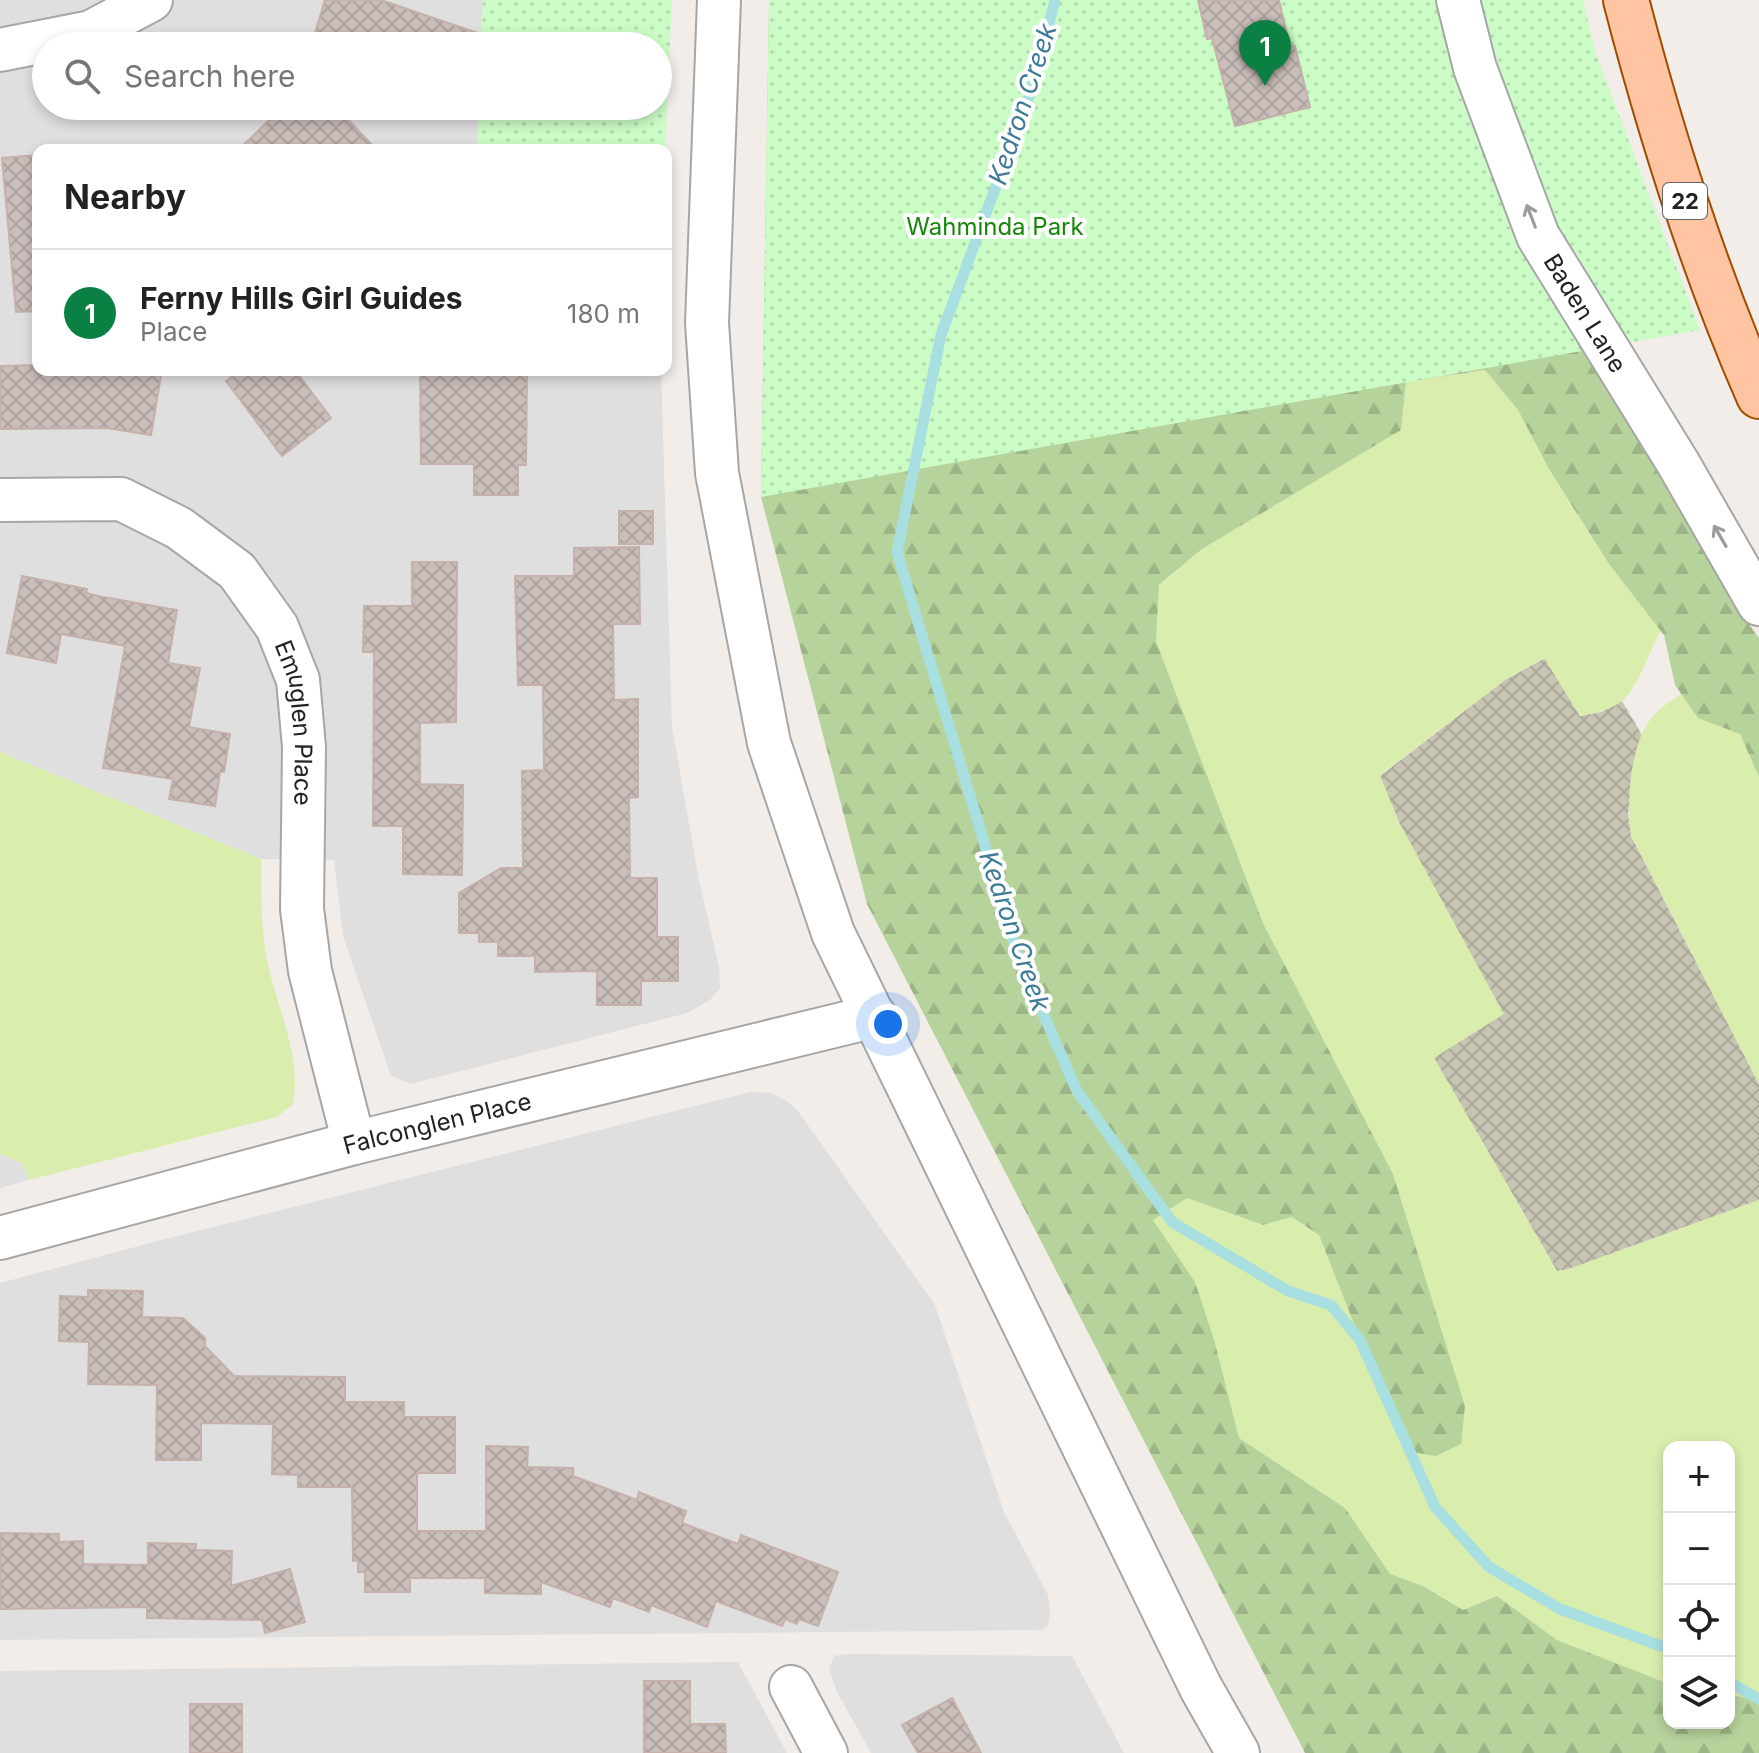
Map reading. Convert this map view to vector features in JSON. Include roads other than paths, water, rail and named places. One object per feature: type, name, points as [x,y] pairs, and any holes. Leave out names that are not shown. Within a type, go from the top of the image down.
[{"type":"main road","name":"22","points":[[1626,0],[1679,184],[1727,323],[1759,396]]},
{"type":"street","points":[[91,32],[151,0]]},
{"type":"street","points":[[719,0],[707,323],[717,473],[769,743],[833,933],[1201,1688],[1238,1753]]},
{"type":"street","name":"Baden Lane","points":[[1458,0],[1475,68],[1538,236],[1678,463],[1759,604]]},
{"type":"street","points":[[0,50],[32,44]]},
{"type":"street","name":"Emuglen Place","points":[[0,500],[121,499],[179,528],[237,571],[277,627],[298,680],[304,747],[302,909],[310,971],[354,1143]]},
{"type":"street","name":"Falconglen Place","points":[[0,1238],[354,1143],[875,1016]]},
{"type":"street","points":[[791,1687],[826,1753]]},
{"type":"waterway","name":"Kedron Creek","points":[[1055,0],[1033,86],[941,335],[897,552],[1018,956],[1077,1091],[1172,1222],[1288,1291],[1331,1305],[1360,1340],[1435,1507],[1489,1567],[1560,1609],[1663,1647]]},
{"type":"waterway","name":"Kedron Creek","points":[[1735,1685],[1759,1699]]},
{"type":"place","name":"Ferny Hills Girl Guides","points":[[1265,86]]},
{"type":"park label","name":"Wahminda Park","points":[[995,226]]}]
